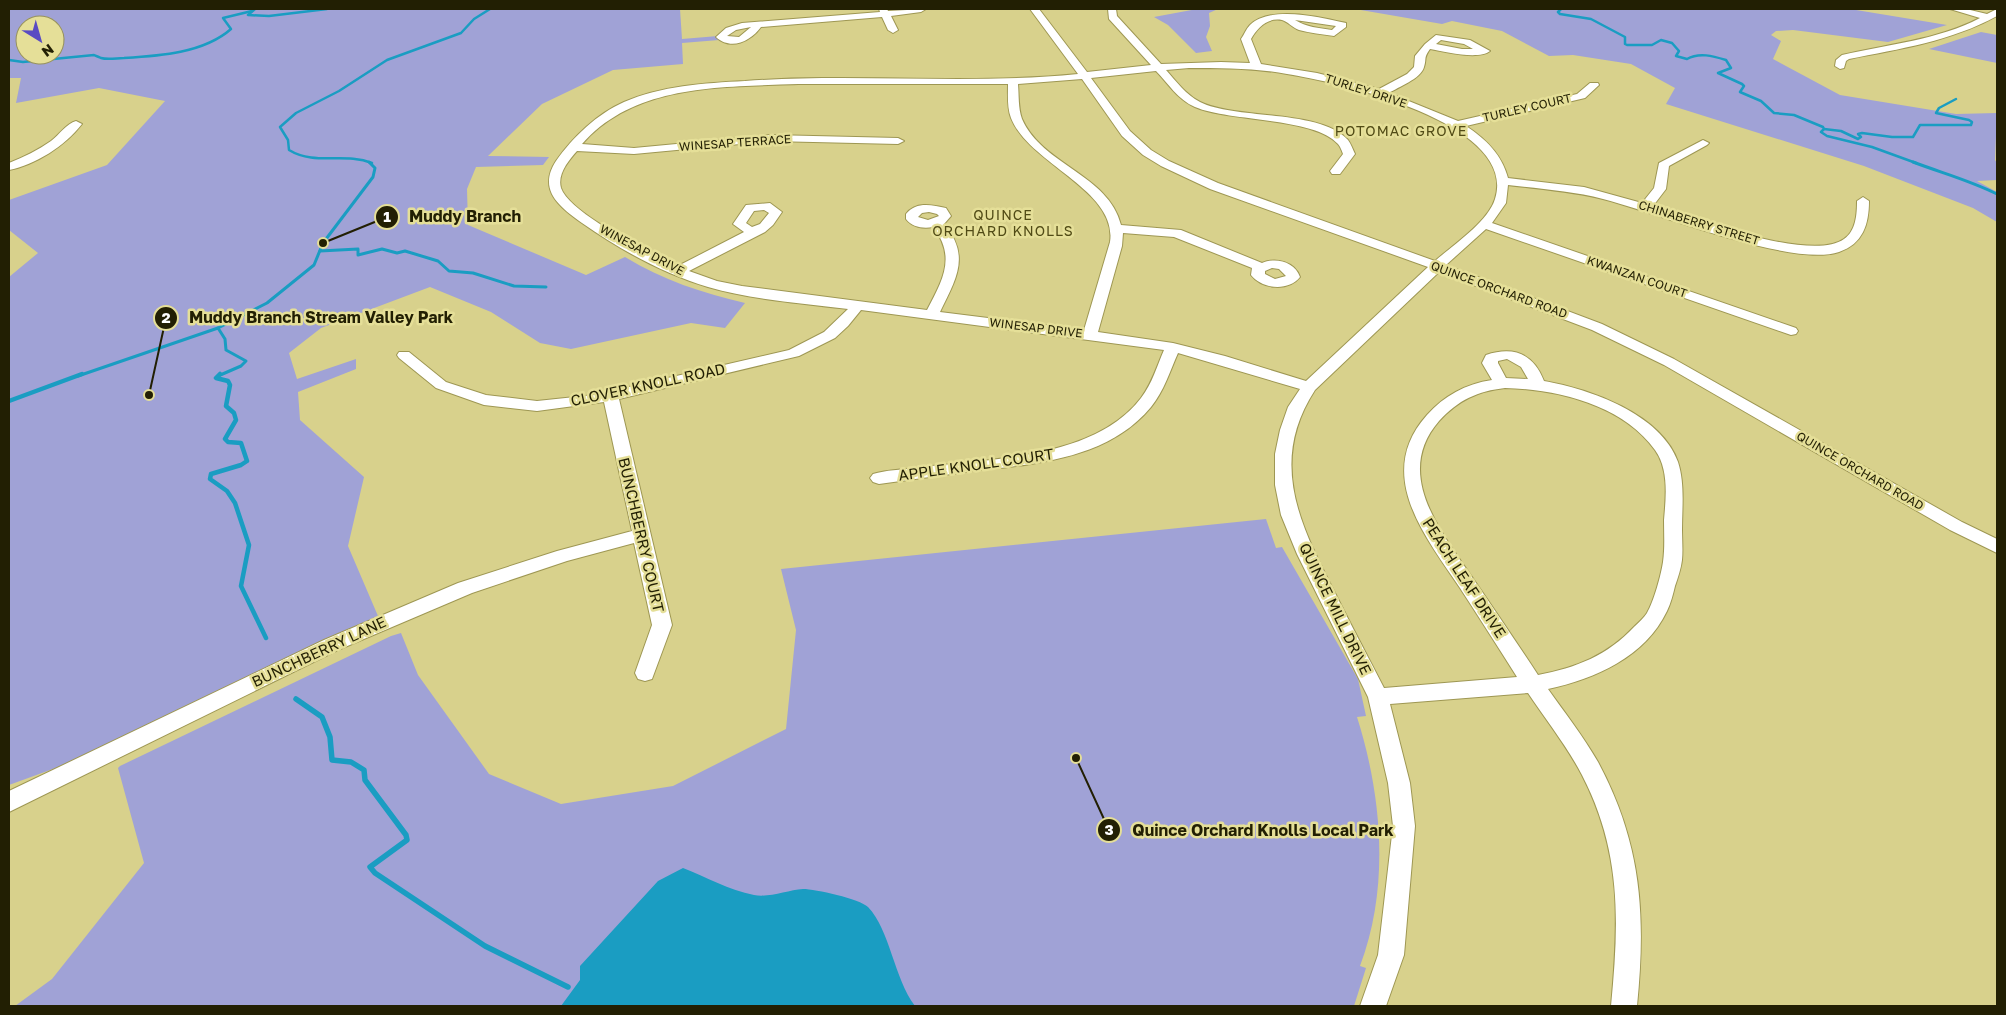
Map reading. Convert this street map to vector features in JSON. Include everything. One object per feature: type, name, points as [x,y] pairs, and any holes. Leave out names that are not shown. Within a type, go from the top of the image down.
[{"type":"street","points":[[758,24],[921,9]]},
{"type":"street","name":"QUINCE ORCHARD ROAD","points":[[1034,9],[1122,131],[1141,148],[1182,173],[1436,267],[1478,280],[1596,327],[1669,362],[1956,526],[1997,547]]},
{"type":"street","points":[[1112,9],[1112,17],[1185,96],[1199,105],[1233,114],[1291,121],[1330,132],[1345,143],[1349,154],[1336,170]]},
{"type":"street","points":[[1956,9],[1993,14]]},
{"type":"street","points":[[884,11],[893,30]]},
{"type":"street","points":[[1840,66],[1841,60],[1846,57],[1920,41],[1967,27],[1993,14]]},
{"type":"street","points":[[1257,67],[1246,39],[1251,28],[1259,22],[1272,18],[1294,16],[1343,25],[1334,33],[1299,26],[1290,22],[1286,17]]},
{"type":"street","points":[[1380,93],[1411,76],[1419,68],[1419,58],[1428,46]]},
{"type":"street","name":"TURLEY DRIVE","points":[[1084,76],[1211,65],[1257,67],[1323,77],[1380,93],[1457,124],[1490,151],[1496,161],[1503,181],[1503,194],[1499,206],[1484,224],[1436,267]]},
{"type":"street","name":"WINESAP DRIVE","points":[[1084,76],[1013,81],[801,80],[688,89],[658,94],[621,108],[599,121],[562,161],[555,178],[556,191],[560,198],[583,218],[678,271],[718,286],[1173,347],[1220,359],[1309,387]]},
{"type":"street","points":[[1378,79],[1396,85]]},
{"type":"street","points":[[1013,81],[1017,117],[1025,133],[1049,159],[1098,196],[1110,210],[1117,238],[1090,335]]},
{"type":"street","name":"TURLEY COURT","points":[[1457,124],[1580,96],[1594,86]]},
{"type":"street","points":[[9,166],[47,149],[66,136],[76,124]]},
{"type":"street","name":"WINESAP TERRACE","points":[[573,147],[634,151],[771,138],[898,141]]},
{"type":"street","points":[[1645,207],[1660,189],[1664,165],[1702,143]]},
{"type":"street","name":"CHINABERRY STREET","points":[[1503,181],[1584,191],[1645,207],[1768,244],[1809,251],[1836,249],[1851,241],[1863,219],[1862,202]]},
{"type":"street","points":[[932,314],[951,276],[954,263],[952,245],[946,233],[936,223]]},
{"type":"street","name":"KWANZAN COURT","points":[[1484,224],[1791,331]]},
{"type":"street","points":[[1116,230],[1176,233],[1261,267]]},
{"type":"street","points":[[678,271],[754,232]]},
{"type":"street","name":"QUINCE MILL DRIVE","points":[[1373,1006],[1391,955],[1404,826],[1399,783],[1378,697],[1306,554],[1290,515],[1284,485],[1283,454],[1288,430],[1296,407],[1309,387],[1436,267]]},
{"type":"street","name":"CLOVER KNOLL ROAD","points":[[404,355],[441,385],[484,400],[537,406],[594,400],[794,353],[821,340],[842,326],[857,306]]},
{"type":"street","name":"APPLE KNOLL COURT","points":[[879,478],[1027,460],[1079,448],[1102,438],[1119,428],[1145,405],[1152,395],[1173,347]]},
{"type":"street","points":[[1501,384],[1490,364],[1492,358],[1505,354],[1513,355],[1525,363],[1534,374],[1537,384]]},
{"type":"street","name":"PEACH LEAF DRIVE","points":[[1378,697],[1533,684],[1564,679],[1605,662],[1632,645],[1656,614],[1672,564],[1674,482],[1666,454],[1648,433],[1613,408],[1571,392],[1537,384],[1486,385],[1455,396],[1436,411],[1420,434],[1414,452],[1412,480],[1417,501],[1433,534],[1533,684]]},
{"type":"street","name":"BUNCHBERRY COURT","points":[[610,395],[662,624],[645,673]]},
{"type":"street","name":"BUNCHBERRY LANE","points":[[9,802],[331,644],[465,588],[564,556],[641,536]]},
{"type":"street","points":[[1533,684],[1590,769],[1611,818],[1622,856],[1628,893],[1630,939],[1624,1006]]},
{"type":"shaded area","points":[[9,9],[680,9],[682,39],[718,36],[719,40],[682,43],[683,64],[613,70],[542,104],[488,156],[549,157],[543,165],[476,167],[467,189],[468,225],[586,275],[625,257],[683,285],[745,303],[725,328],[691,323],[571,349],[540,343],[491,312],[430,287],[321,328],[289,353],[297,379],[356,359],[356,369],[298,392],[300,420],[364,477],[348,546],[381,623],[138,738],[9,785],[9,277],[38,253],[9,230],[9,200],[107,165],[165,101],[99,88],[16,103],[21,78],[9,78]]},
{"type":"shaded area","points":[[1197,9],[1218,9],[1209,13],[1210,26],[1206,37],[1212,51],[1196,53],[1168,25],[1154,17]]},
{"type":"shaded area","points":[[1355,9],[1850,9],[1947,25],[1888,42],[1793,30],[1776,31],[1771,35],[1781,41],[1773,59],[1840,95],[1956,114],[1997,113],[1995,160],[1997,163],[1997,180],[1977,181],[1997,192],[1997,222],[1973,208],[1864,166],[1666,104],[1675,88],[1631,64],[1573,55],[1549,56],[1502,31],[1452,21],[1442,24]]},
{"type":"shaded area","points":[[1981,32],[1997,35],[1997,63],[1929,49]]},
{"type":"shaded area","points":[[1266,519],[1276,548],[1282,547],[1358,679],[1366,716],[1357,717],[1366,747],[1377,810],[1379,873],[1376,905],[1370,936],[1360,966],[1366,968],[1354,1006],[15,1006],[52,979],[144,863],[118,768],[120,766],[391,636],[401,633],[418,675],[489,774],[561,804],[673,786],[786,729],[796,630],[781,569]]},
{"type":"shaded area","points":[[683,868],[727,887],[754,895],[760,896],[809,889],[837,895],[863,904],[868,907],[882,928],[902,982],[915,1006],[561,1006],[580,980],[580,966],[658,881]]},
{"type":"waterway","points":[[255,9],[248,15],[269,16],[327,9]]},
{"type":"waterway","points":[[369,162],[299,155],[289,150],[288,140],[280,127],[296,113],[339,91],[387,60],[461,33],[474,19],[490,9]]},
{"type":"waterway","points":[[1561,9],[1558,12],[1560,14],[1591,19],[1625,37],[1625,44],[1627,45],[1652,45],[1661,40],[1672,43],[1679,51],[1676,56],[1687,59],[1706,55],[1726,60],[1731,68],[1718,73],[1742,84],[1744,86],[1740,92],[1761,101],[1774,113],[1794,115],[1824,129]]},
{"type":"waterway","points":[[9,60],[23,62],[94,55],[104,59],[112,59],[180,52],[208,43],[231,29],[223,18],[252,11]]},
{"type":"waterway","points":[[1824,129],[1841,131],[1858,139],[1861,137],[1858,134],[1862,133],[1892,137],[1913,137],[1920,125],[1971,125],[1972,122],[1969,120],[1936,113],[1939,108],[1956,99]]},
{"type":"waterway","points":[[1824,129],[1821,132],[1827,136],[1872,147],[1916,163]]},
{"type":"waterway","points":[[218,328],[267,303],[314,265],[323,243],[373,177],[375,168],[369,162]]},
{"type":"waterway","points":[[1913,162],[1997,194]]},
{"type":"waterway","points":[[320,251],[358,249],[358,255],[382,249],[397,253],[405,251],[438,261],[449,271],[473,273],[514,286],[546,287]]},
{"type":"waterway","points":[[78,376],[218,328]]},
{"type":"waterway","points":[[218,328],[225,339],[226,350],[246,361],[241,366],[218,376]]},
{"type":"waterway","points":[[9,401],[82,374]]},
{"type":"waterway","points":[[218,376],[216,378],[228,381],[230,385],[226,406],[234,413],[236,420],[225,439],[228,442],[241,443],[247,461],[241,465],[211,474],[210,479],[227,491],[235,503],[249,545],[241,586],[266,638]]},
{"type":"waterway","points":[[296,699],[322,717],[330,737],[332,760],[351,762],[364,770],[365,780],[406,835],[407,840],[370,867],[375,873],[485,946],[568,987]]},
{"type":"place","name":"Muddy Branch","points":[[323,243]]},
{"type":"place","name":"Muddy Branch Stream Valley Park","points":[[149,395]]},
{"type":"place","name":"Quince Orchard Knolls Local Park","points":[[1076,758]]},
{"type":"district","name":"POTOMAC GROVE","points":[[1401,131]]},
{"type":"district","name":"QUINCE ORCHARD KNOLLS","points":[[1003,224]]}]
